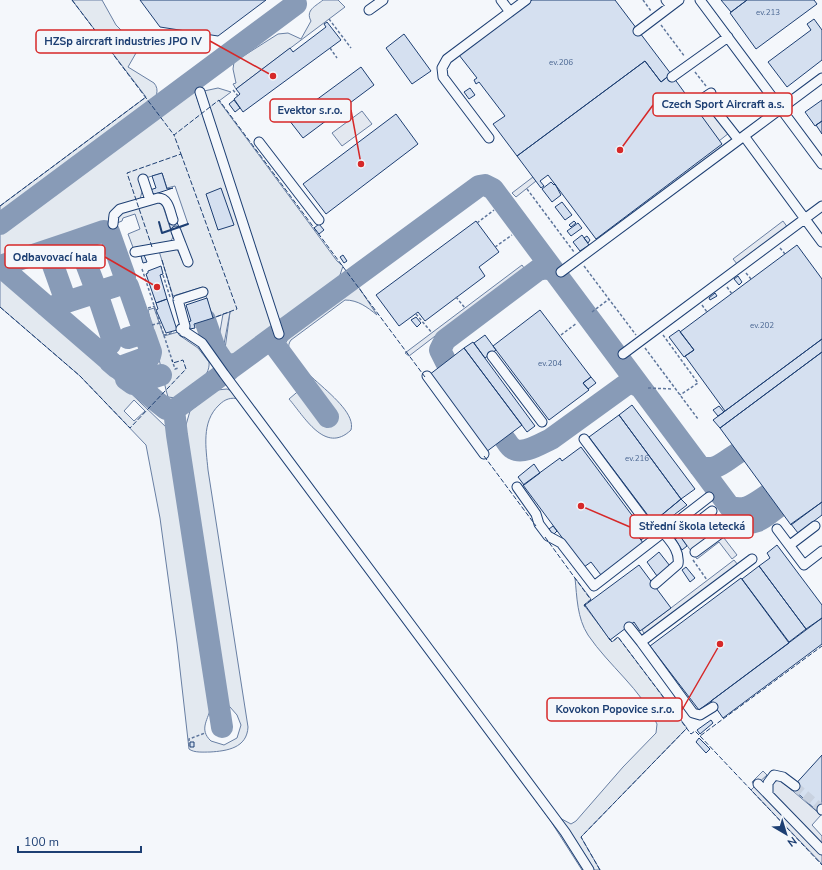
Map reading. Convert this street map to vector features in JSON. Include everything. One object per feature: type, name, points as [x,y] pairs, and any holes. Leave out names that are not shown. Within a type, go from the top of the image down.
[{"type":"street","points":[[369,10],[383,0]]},
{"type":"street","points":[[501,0],[510,12]]},
{"type":"street","points":[[489,138],[443,77],[442,68],[446,59],[526,0]]},
{"type":"street","points":[[638,31],[669,3],[679,0]]},
{"type":"street","points":[[700,0],[822,164]]},
{"type":"street","points":[[672,77],[728,37]]},
{"type":"street","points":[[561,272],[822,78]]},
{"type":"street","points":[[200,92],[279,334]]},
{"type":"street","points":[[711,93],[705,97],[741,138],[822,242]]},
{"type":"street","points":[[260,142],[319,220]]},
{"type":"street","points":[[143,179],[150,200]]},
{"type":"street","points":[[113,224],[113,218],[117,211],[161,198],[166,200],[173,220]]},
{"type":"street","points":[[623,354],[822,206]]},
{"type":"street","points":[[176,231],[188,262]]},
{"type":"street","points":[[134,252],[181,244]]},
{"type":"street","points":[[203,292],[178,300],[185,326],[182,330],[206,347],[224,374],[565,832],[588,870]]},
{"type":"street","points":[[492,356],[542,422]]},
{"type":"street","points":[[427,376],[484,454]]},
{"type":"street","points":[[584,440],[646,522]]},
{"type":"street","points":[[517,487],[536,514],[539,524],[548,536],[561,543],[594,586],[709,497]]},
{"type":"street","points":[[676,522],[686,532],[712,511]]},
{"type":"street","points":[[790,545],[815,526]]},
{"type":"street","points":[[694,556],[729,527]]},
{"type":"street","points":[[777,529],[804,564],[822,551]]},
{"type":"street","points":[[655,584],[678,564],[679,559],[676,549],[663,532]]},
{"type":"street","points":[[641,642],[752,558]]},
{"type":"street","points":[[629,626],[693,713],[700,715],[713,708]]},
{"type":"street","points":[[768,794],[768,784],[774,776],[784,777],[794,786]]},
{"type":"street","points":[[758,784],[822,850]]},
{"type":"path","points":[[330,19],[351,48]]},
{"type":"path","points":[[330,48],[337,58]]},
{"type":"path","points":[[233,90],[238,96]]},
{"type":"path","points":[[527,189],[698,419]]},
{"type":"path","points":[[478,223],[494,210]]},
{"type":"path","points":[[495,247],[512,235]]},
{"type":"path","points":[[142,269],[175,369],[179,368]]},
{"type":"path","points":[[456,297],[465,308]]},
{"type":"path","points":[[592,312],[609,299]]},
{"type":"path","points":[[148,308],[155,306]]},
{"type":"path","points":[[416,314],[432,333]]},
{"type":"path","points":[[152,325],[160,323]]},
{"type":"path","points":[[560,336],[577,323]]},
{"type":"path","points":[[658,329],[698,383],[680,396]]},
{"type":"path","points":[[648,388],[673,389]]},
{"type":"path","points":[[694,556],[707,580]]},
{"type":"path","points":[[189,746],[189,739],[205,733]]},
{"type":"shaded area","points":[[72,0],[102,0],[116,25],[133,42],[136,48],[136,53],[128,67],[154,83],[157,88],[156,97],[151,104],[0,215],[0,206],[146,97]]},
{"type":"shaded area","points":[[323,0],[338,0],[345,7],[236,89],[233,84],[236,83],[233,69],[234,62],[278,34],[288,33],[301,39],[311,21],[309,14],[310,11]]},
{"type":"shaded area","points":[[218,88],[231,92],[219,101],[337,261],[343,266],[339,278],[279,322],[204,91]]},
{"type":"shaded area","points":[[195,92],[273,326],[234,354],[229,354],[225,349],[230,312],[213,318],[203,287],[173,296],[159,251],[177,249],[184,264],[191,262],[179,228],[188,224],[175,186],[167,188],[162,173],[139,180],[142,192],[140,199],[118,206],[111,214],[108,226],[11,258],[0,257],[0,234],[190,93]]},
{"type":"shaded area","points":[[702,98],[729,133],[719,141],[693,105]]},
{"type":"shaded area","points":[[362,111],[372,124],[342,146],[332,133]]},
{"type":"shaded area","points":[[533,177],[536,181],[516,197],[512,193]]},
{"type":"shaded area","points":[[156,202],[162,203],[173,237],[170,243],[134,250],[128,234],[140,229],[135,214],[123,218],[122,221],[117,223],[117,217],[121,213]]},
{"type":"shaded area","points":[[783,221],[788,228],[738,265],[733,259]]},
{"type":"shaded area","points":[[522,265],[524,268],[409,356],[405,353]]},
{"type":"shaded area","points":[[0,275],[100,361],[113,376],[167,428],[173,440],[208,659],[204,662],[210,690],[211,706],[205,724],[205,732],[211,741],[224,745],[237,738],[241,725],[237,715],[223,699],[182,439],[190,411],[217,390],[227,389],[234,392],[239,399],[231,398],[219,405],[209,419],[206,436],[208,470],[248,727],[244,740],[235,747],[223,751],[210,752],[196,752],[189,749],[177,643],[160,518],[146,445],[80,376],[0,307]],"holes":[[[134,400],[145,411],[134,421],[124,411]]]},
{"type":"shaded area","points":[[358,286],[377,315],[358,303],[345,300],[291,340],[289,349],[294,359],[343,407],[350,419],[351,430],[341,437],[332,438],[324,436],[308,423],[289,399],[302,388],[325,420],[332,415],[289,357],[284,345],[288,339]]},
{"type":"shaded area","points":[[154,308],[164,336],[178,332],[179,335],[198,348],[209,362],[207,374],[203,379],[193,388],[176,398],[168,397],[166,390],[148,310]]},
{"type":"shaded area","points":[[230,312],[224,344],[218,343],[223,314]]},
{"type":"shaded area","points":[[712,511],[730,534],[724,538],[737,555],[732,559],[719,542],[697,559],[680,536]]},
{"type":"shaded area","points":[[734,560],[738,565],[646,636],[642,630]]},
{"type":"shaded area","points":[[575,578],[591,599],[584,605],[612,642],[618,637],[687,728],[581,837],[600,870],[592,870],[558,817],[571,824],[576,821],[623,767],[656,733],[657,724],[650,711],[634,689],[605,657],[584,628],[577,600]]},
{"type":"shaded area","points":[[437,666],[565,838],[584,870],[582,870],[550,820]]},
{"type":"shaded area","points":[[763,771],[767,775],[756,785],[780,780],[821,815],[812,825],[822,836],[822,864],[751,790],[755,786],[752,782]]},
{"type":"building","points":[[140,0],[266,0],[218,36],[160,27]]},
{"type":"building","points":[[532,0],[615,0],[671,74],[661,82],[645,61],[517,156],[493,124],[505,116],[479,82],[476,84],[474,80],[477,78],[459,55]]},
{"type":"building","points":[[721,0],[747,0],[731,12]]},
{"type":"building","points":[[747,0],[814,0],[817,4],[756,49],[730,13]]},
{"type":"building","points":[[814,19],[822,30],[822,60],[787,87],[768,62],[811,30],[807,24]]},
{"type":"building","points":[[327,22],[341,40],[243,112],[234,99],[240,94],[236,89],[290,48],[293,52],[326,27],[324,24]]},
{"type":"building","points":[[404,34],[431,71],[412,84],[386,48]]},
{"type":"building","points":[[645,61],[661,82],[671,74],[722,144],[596,239],[548,175],[540,181],[544,186],[541,188],[517,156]]},
{"type":"building","points":[[361,67],[374,85],[303,138],[289,120]]},
{"type":"building","points":[[470,88],[475,95],[469,99],[464,92]]},
{"type":"building","points":[[234,100],[240,108],[235,112],[229,104]]},
{"type":"building","points":[[822,100],[822,121],[815,126],[805,112]]},
{"type":"building","points":[[396,114],[418,144],[326,214],[303,184]]},
{"type":"building","points":[[822,121],[822,134],[816,125]]},
{"type":"building","points":[[162,173],[167,189],[173,188],[152,195],[150,190],[156,188],[152,176]]},
{"type":"building","points":[[551,182],[554,185],[555,184],[561,195],[552,202],[542,189]]},
{"type":"building","points":[[221,188],[234,225],[218,230],[206,194]]},
{"type":"building","points":[[562,202],[572,215],[565,220],[555,207]]},
{"type":"building","points":[[176,220],[179,227],[171,230],[169,223]]},
{"type":"building","points":[[476,221],[499,252],[479,267],[485,276],[425,321],[418,312],[399,326],[376,295]]},
{"type":"building","points":[[574,221],[576,223],[571,227],[569,225]]},
{"type":"building","points":[[578,223],[582,228],[571,236],[567,231]]},
{"type":"building","points":[[319,224],[324,230],[319,234],[314,228]]},
{"type":"building","points":[[582,235],[589,245],[580,251],[573,242]]},
{"type":"building","points":[[587,236],[590,240],[588,243],[584,238]]},
{"type":"building","points":[[797,245],[822,279],[822,339],[725,411],[685,356],[694,350],[680,332]]},
{"type":"building","points":[[144,255],[147,262],[143,263],[141,256]]},
{"type":"building","points":[[343,255],[347,261],[344,263],[340,257]]},
{"type":"building","points":[[161,266],[163,274],[160,275],[167,299],[156,303],[146,274],[148,271]]},
{"type":"building","points":[[738,276],[742,282],[739,285],[734,279]]},
{"type":"building","points":[[715,293],[717,296],[710,300],[709,298]]},
{"type":"building","points":[[207,298],[213,318],[194,324],[195,328],[190,329],[188,322],[191,321],[186,305]]},
{"type":"building","points":[[167,299],[177,330],[166,333],[156,310],[158,309],[156,303]]},
{"type":"building","points":[[540,310],[591,377],[583,383],[589,390],[549,420],[493,346]]},
{"type":"building","points":[[416,317],[421,323],[417,327],[411,320]]},
{"type":"building","points":[[679,330],[694,350],[684,357],[669,337]]},
{"type":"building","points":[[485,335],[496,350],[485,358],[474,343]]},
{"type":"building","points":[[822,339],[822,352],[720,428],[713,420]]},
{"type":"building","points":[[473,342],[535,426],[527,432],[464,348]]},
{"type":"building","points":[[464,348],[522,425],[486,452],[429,375]]},
{"type":"building","points":[[822,352],[822,502],[791,525],[720,428]]},
{"type":"building","points":[[591,377],[596,383],[588,389],[583,383]]},
{"type":"building","points":[[632,405],[695,489],[681,499],[619,415]]},
{"type":"building","points":[[719,406],[724,412],[718,416],[713,410]]},
{"type":"building","points":[[619,415],[681,499],[653,522],[589,437]]},
{"type":"building","points":[[581,447],[640,526],[634,530],[643,543],[601,575],[591,562],[584,567],[523,485],[560,458],[562,461]]},
{"type":"building","points":[[534,464],[540,473],[524,485],[518,477]]},
{"type":"building","points":[[681,499],[687,505],[641,540],[634,530],[642,524],[645,529]]},
{"type":"building","points":[[822,502],[822,515],[798,533],[791,524]]},
{"type":"building","points":[[553,526],[557,531],[553,535],[549,529]]},
{"type":"building","points":[[680,536],[687,546],[682,550],[675,539]]},
{"type":"building","points":[[777,545],[822,605],[822,618],[806,629],[759,566],[770,558],[767,553]]},
{"type":"building","points":[[659,552],[670,566],[657,576],[647,562]]},
{"type":"building","points":[[639,565],[671,608],[640,631],[634,622],[610,640],[585,605]]},
{"type":"building","points":[[759,566],[806,629],[789,642],[742,579]]},
{"type":"building","points":[[686,567],[695,578],[690,582],[682,570]]},
{"type":"building","points":[[741,578],[789,643],[699,710],[650,646]]},
{"type":"building","points":[[822,618],[822,644],[723,718],[711,701]]},
{"type":"building","points":[[711,720],[713,723],[700,734],[697,730]]},
{"type":"building","points":[[699,738],[710,749],[706,753],[696,742]]},
{"type":"building","points":[[190,742],[194,742],[194,747],[190,747]]},
{"type":"building","points":[[822,755],[822,809],[819,813],[792,788]]},
{"type":"taxiway","points":[[0,224],[296,4]]},
{"type":"taxiway","points":[[222,727],[174,410],[479,186],[485,185],[493,189],[738,518],[749,523],[754,522],[764,518],[778,507]]},
{"type":"taxiway","points":[[75,241],[104,231],[109,232],[125,277],[123,282]]},
{"type":"taxiway","points":[[0,266],[75,241],[78,242],[95,287],[93,293],[98,296],[112,338],[110,344]]},
{"type":"taxiway","points":[[45,252],[49,254],[64,296],[62,303]]},
{"type":"taxiway","points":[[0,266],[156,401],[166,409],[174,410]]},
{"type":"taxiway","points":[[446,362],[440,350],[445,340],[538,270],[546,268],[554,271]]},
{"type":"taxiway","points":[[46,306],[51,307],[125,283],[128,286],[143,329],[141,334]]},
{"type":"taxiway","points":[[205,320],[215,349],[229,370]]},
{"type":"taxiway","points":[[110,362],[117,368],[150,356],[151,352],[145,335],[141,334],[128,338]]},
{"type":"taxiway","points":[[271,340],[328,417]]},
{"type":"taxiway","points":[[126,379],[133,384],[161,375]]},
{"type":"taxiway","points":[[504,438],[511,447],[516,450],[521,451],[532,448],[551,439],[627,384],[632,383],[640,387]]},
{"type":"taxiway","points":[[699,466],[705,468],[715,467],[738,453]]},
{"type":"taxiway","points":[[729,506],[735,508],[745,508],[769,494]]},
{"type":"tunnel","points":[[795,786],[822,809]]},
{"type":"fence","points":[[72,0],[174,135],[219,100],[425,377]]},
{"type":"fence","points":[[0,206],[146,97]]},
{"type":"fence","points":[[152,247],[127,173],[181,154],[174,135]]},
{"type":"fence","points":[[181,154],[237,309],[213,318]]},
{"type":"fence","points":[[162,260],[174,301]]},
{"type":"fence","points":[[0,307],[80,376],[130,428],[186,369],[183,360],[173,363],[172,360]]},
{"type":"fence","points":[[484,456],[536,526]]},
{"type":"fence","points":[[545,537],[591,600],[584,605],[586,608]]},
{"type":"fence","points":[[609,638],[612,642],[618,637],[691,734],[695,731],[700,736],[822,646]]},
{"type":"fence","points":[[600,870],[581,837],[687,728]]},
{"type":"fence","points":[[700,736],[822,865]]},
{"type":"wall","points":[[159,222],[162,233],[188,224]]},
{"type":"place","name":"HZSp aircraft industries JPO IV","points":[[273,76]]},
{"type":"place","name":"Czech Sport Aircraft a.s.","points":[[620,150]]},
{"type":"place","name":"Evektor s.r.o.","points":[[361,164]]},
{"type":"place","name":"Odbavovací hala","points":[[157,287]]},
{"type":"place","name":"Střední škola letecká","points":[[581,506]]},
{"type":"place","name":"Kovokon Popovice s.r.o.","points":[[720,644]]}]
